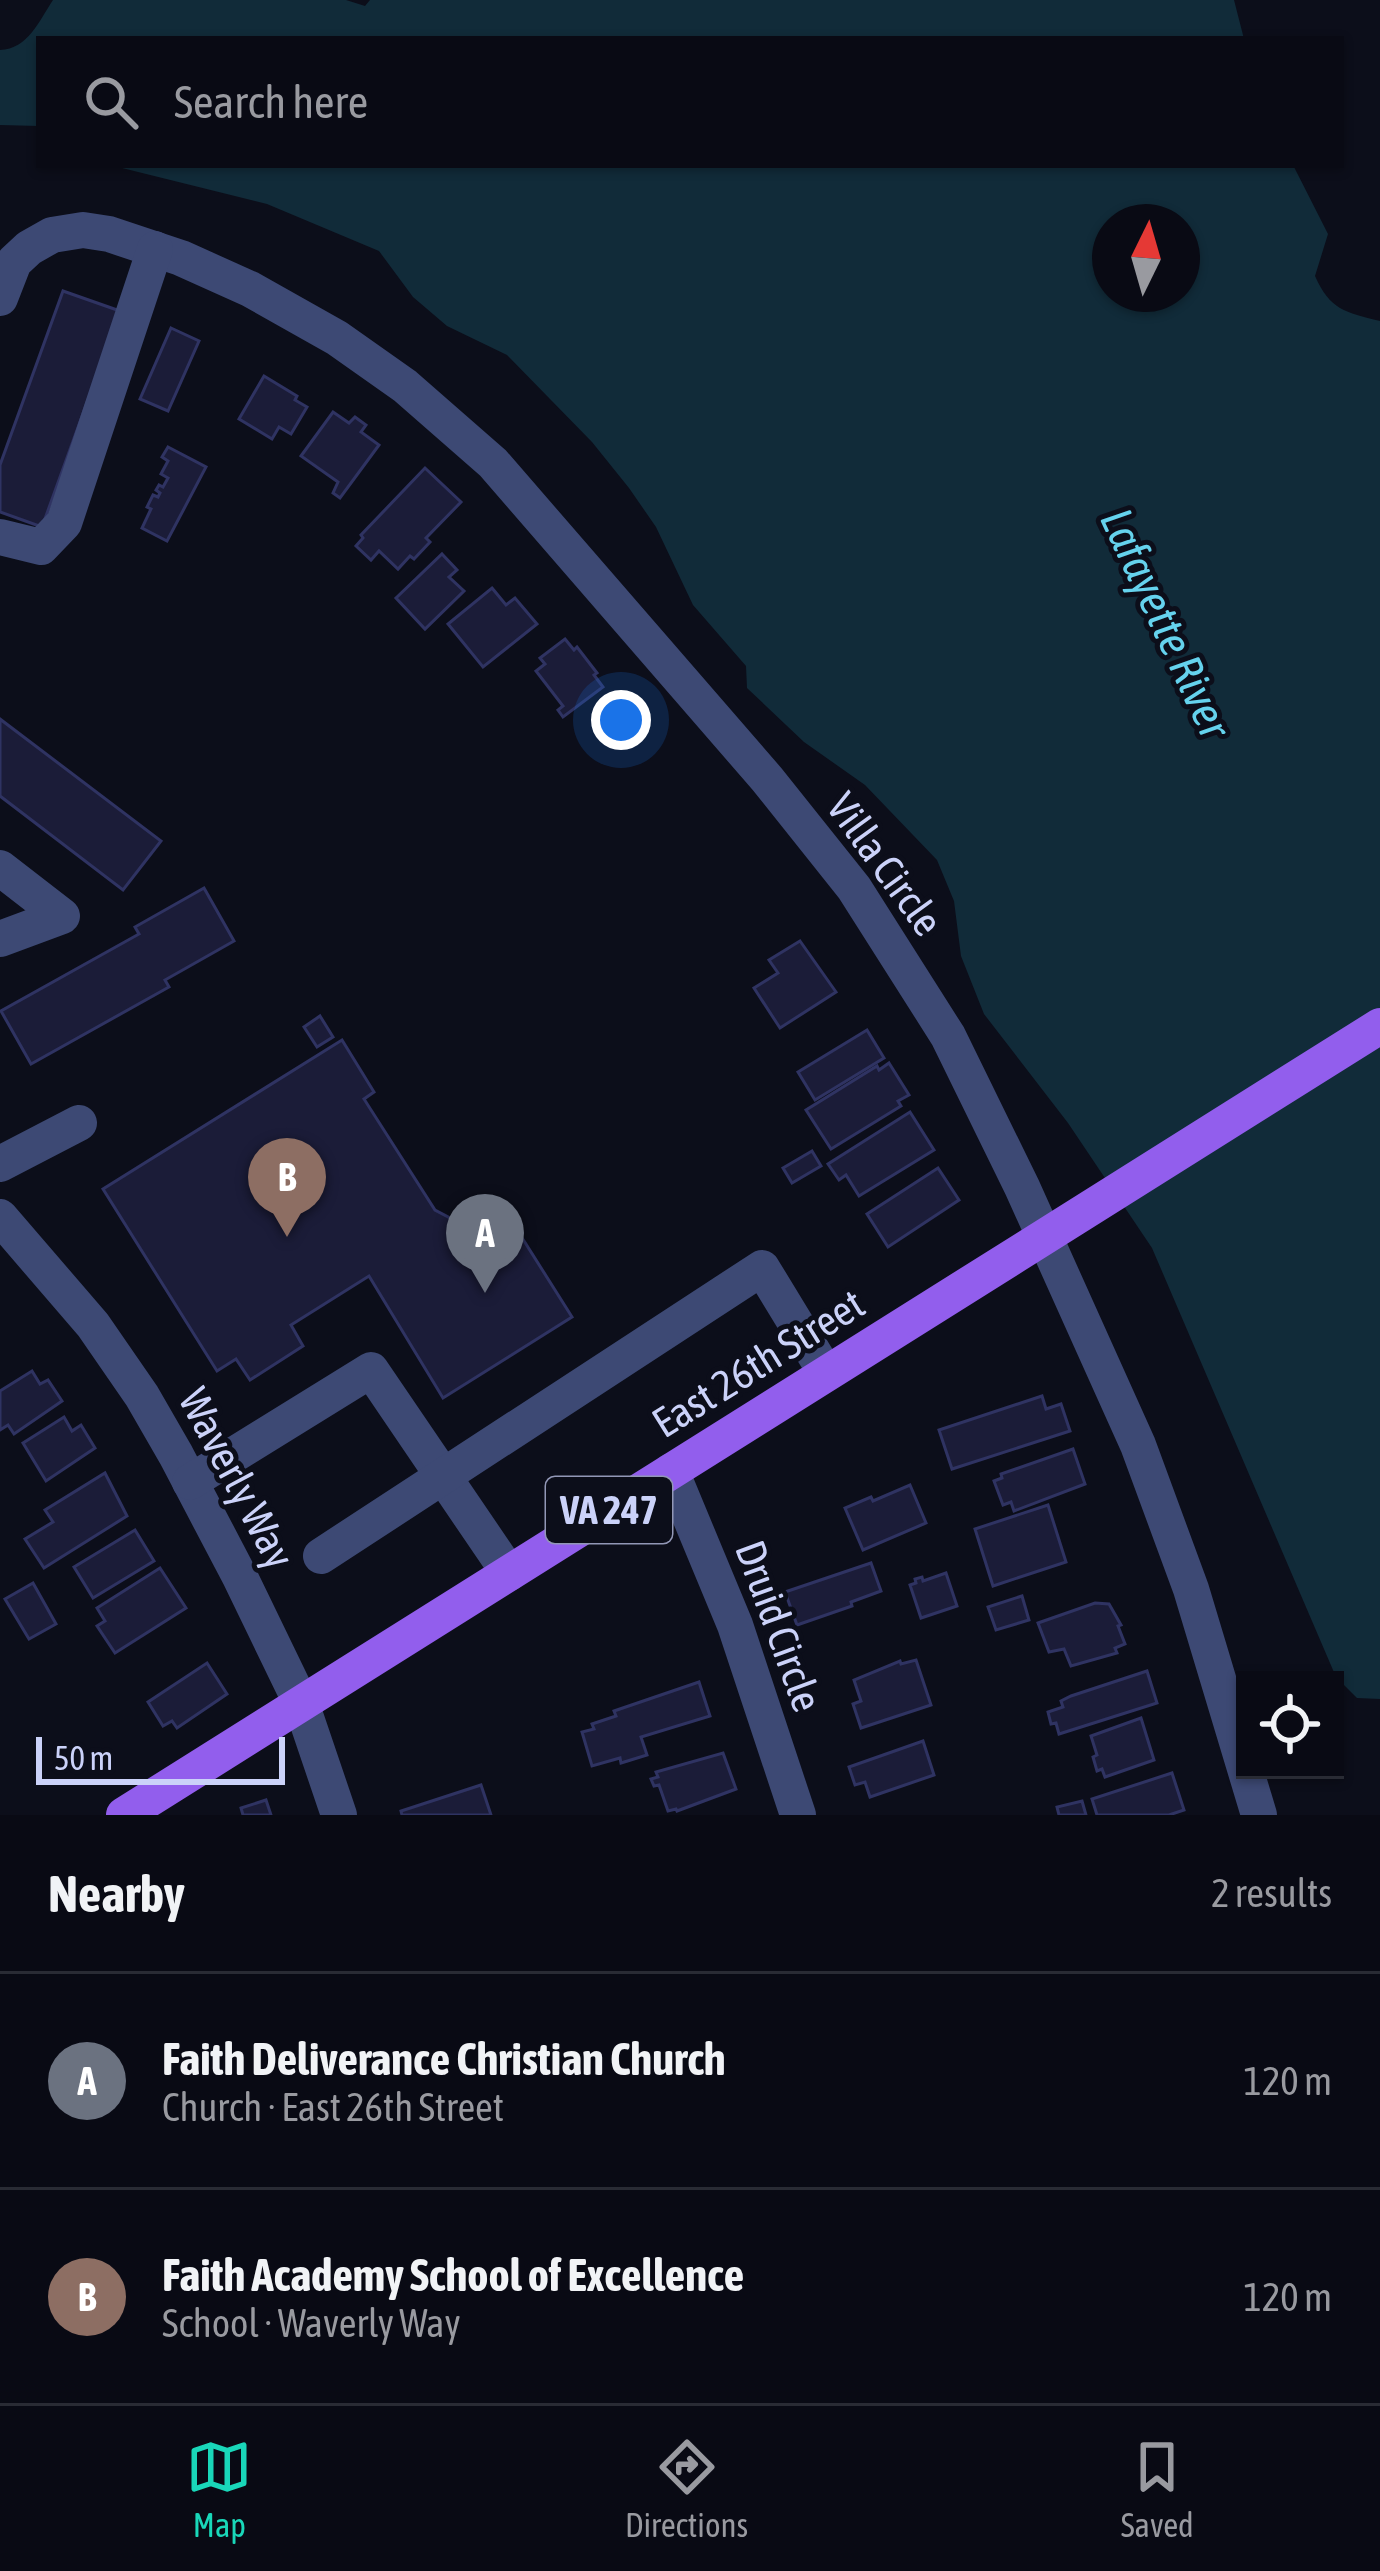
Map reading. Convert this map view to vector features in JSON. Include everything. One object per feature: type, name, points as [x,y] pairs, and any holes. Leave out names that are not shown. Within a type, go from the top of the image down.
[{"type":"main road","name":"East 26th Street","points":[[124,1815],[1380,1026]]},
{"type":"street","name":"Villa Circle","points":[[0,298],[14,262],[29,248],[52,235],[83,230],[181,258],[250,289],[337,338],[405,386],[493,463],[767,779],[854,888],[948,1036],[1044,1236],[1138,1445],[1191,1589],[1259,1815]]},
{"type":"street","points":[[0,537],[40,547],[64,523],[155,249]]},
{"type":"street","points":[[0,868],[62,916],[0,939]]},
{"type":"street","points":[[0,1164],[79,1123]]},
{"type":"street","name":"Waverly Way","points":[[0,1217],[93,1325],[142,1396],[302,1703],[339,1815]]},
{"type":"street","points":[[321,1556],[762,1268],[826,1373]]},
{"type":"street","points":[[190,1482],[371,1370],[509,1573]]},
{"type":"street","name":"Druid Circle","points":[[671,1471],[735,1625],[798,1815]]},
{"type":"water","points":[[53,0],[346,0],[365,6],[370,0],[1234,0],[1243,36],[36,36],[36,126],[0,125],[0,50],[18,45]]},
{"type":"water","name":"Lafayette River","points":[[122,168],[1295,168],[1328,234],[1315,276],[1321,287],[1340,308],[1380,321],[1380,1699],[1357,1698],[1344,1685],[1344,1671],[1333,1671],[1152,1248],[1068,1123],[984,1014],[961,956],[954,901],[937,860],[865,785],[804,742],[747,688],[746,666],[693,605],[656,527],[592,442],[507,355],[447,326],[413,297],[379,251],[267,204]]},
{"type":"building","points":[[63,291],[120,311],[42,527],[0,512],[0,465]]},
{"type":"building","points":[[171,328],[199,341],[168,411],[140,399]]},
{"type":"building","points":[[264,376],[307,407],[291,434],[279,427],[272,439],[239,419]]},
{"type":"building","points":[[333,412],[349,423],[355,417],[366,425],[361,432],[379,445],[340,498],[333,493],[338,482],[301,456]]},
{"type":"building","points":[[168,447],[206,467],[167,541],[142,528],[153,495],[158,497],[156,490],[168,478],[161,474]]},
{"type":"building","points":[[425,468],[461,502],[426,538],[430,542],[414,559],[410,556],[398,569],[379,551],[371,560],[356,546],[361,535]]},
{"type":"building","points":[[442,554],[457,570],[449,577],[464,591],[425,629],[396,598]]},
{"type":"building","points":[[492,588],[506,605],[515,598],[537,624],[483,667],[448,624]]},
{"type":"building","points":[[565,639],[574,650],[577,647],[603,687],[563,717],[558,710],[563,706],[536,671],[545,664],[540,658]]},
{"type":"building","points":[[0,719],[161,841],[123,890],[0,796]]},
{"type":"building","points":[[204,888],[234,941],[165,980],[169,987],[31,1064],[1,1011],[139,934],[135,927]]},
{"type":"building","points":[[800,941],[836,992],[780,1028],[754,988],[778,973],[769,960]]},
{"type":"building","points":[[320,1016],[333,1037],[317,1047],[304,1027]]},
{"type":"building","points":[[867,1030],[884,1058],[815,1100],[798,1072]]},
{"type":"building","points":[[342,1040],[374,1092],[364,1099],[435,1210],[500,1244],[519,1233],[572,1317],[443,1398],[369,1276],[291,1325],[303,1346],[250,1380],[236,1359],[217,1371],[103,1189]]},
{"type":"building","points":[[889,1063],[909,1095],[898,1101],[901,1106],[831,1149],[806,1110]]},
{"type":"building","points":[[910,1112],[934,1150],[859,1196],[846,1175],[839,1180],[828,1164]]},
{"type":"building","points":[[812,1151],[821,1166],[792,1183],[783,1168]]},
{"type":"building","points":[[938,1168],[959,1200],[888,1247],[867,1214]]},
{"type":"building","points":[[32,1371],[40,1384],[48,1380],[62,1401],[14,1434],[8,1425],[0,1430],[0,1391]]},
{"type":"building","points":[[1042,1396],[1046,1409],[1061,1404],[1070,1431],[952,1469],[939,1430]]},
{"type":"building","points":[[64,1417],[72,1431],[81,1425],[95,1448],[46,1481],[23,1443]]},
{"type":"building","points":[[1073,1449],[1085,1484],[1014,1511],[1011,1502],[1003,1505],[994,1481],[1001,1474]]},
{"type":"building","points":[[105,1473],[127,1516],[44,1568],[25,1539],[53,1522],[45,1510]]},
{"type":"building","points":[[910,1485],[926,1523],[863,1550],[845,1508]]},
{"type":"building","points":[[1048,1505],[1066,1562],[993,1586],[975,1529]]},
{"type":"building","points":[[135,1530],[154,1561],[93,1598],[74,1567]]},
{"type":"building","points":[[871,1563],[881,1591],[797,1625],[785,1592]]},
{"type":"building","points":[[160,1568],[186,1608],[115,1653],[97,1626],[105,1621],[97,1608]]},
{"type":"building","points":[[946,1573],[957,1606],[921,1618],[910,1585],[915,1579]]},
{"type":"building","points":[[33,1583],[56,1624],[29,1639],[5,1599]]},
{"type":"building","points":[[1022,1596],[1029,1620],[996,1630],[988,1607]]},
{"type":"building","points":[[1095,1603],[1109,1604],[1125,1644],[1115,1648],[1117,1653],[1071,1666],[1064,1649],[1049,1652],[1038,1623]]},
{"type":"building","points":[[916,1660],[931,1705],[861,1728],[853,1704],[861,1701],[854,1680],[900,1661]]},
{"type":"building","points":[[207,1663],[227,1694],[177,1728],[172,1721],[163,1726],[148,1702]]},
{"type":"building","points":[[1147,1671],[1157,1703],[1059,1734],[1056,1723],[1051,1724],[1048,1712],[1063,1707],[1061,1701]]},
{"type":"building","points":[[699,1682],[710,1716],[641,1737],[647,1755],[592,1766],[582,1732],[594,1729],[592,1724],[616,1716],[614,1711]]},
{"type":"building","points":[[1141,1718],[1154,1760],[1105,1777],[1102,1769],[1097,1771],[1091,1736]]},
{"type":"building","points":[[923,1741],[934,1775],[870,1797],[865,1782],[855,1785],[849,1767]]},
{"type":"building","points":[[723,1753],[736,1789],[668,1811],[659,1785],[654,1786],[651,1779],[658,1777],[656,1772]]},
{"type":"building","points":[[1172,1773],[1184,1810],[1169,1815],[1097,1815],[1092,1799]]},
{"type":"building","points":[[481,1785],[491,1815],[402,1815],[401,1811]]},
{"type":"building","points":[[266,1800],[271,1815],[243,1815],[241,1808]]},
{"type":"building","points":[[1082,1801],[1086,1815],[1059,1815],[1057,1807]]},
{"type":"place","name":"Faith Academy School of Excellence","points":[[287,1237]]},
{"type":"place","name":"Faith Deliverance Christian Church","points":[[485,1293]]}]
